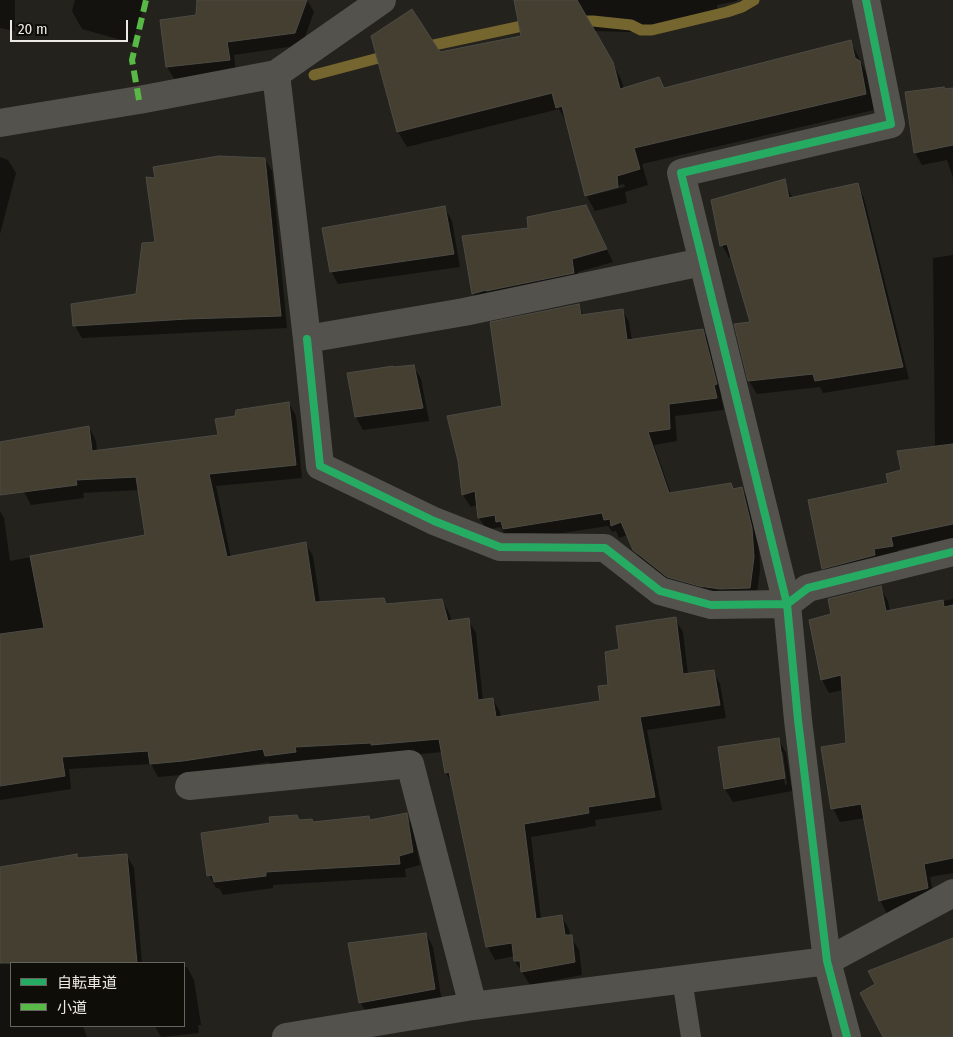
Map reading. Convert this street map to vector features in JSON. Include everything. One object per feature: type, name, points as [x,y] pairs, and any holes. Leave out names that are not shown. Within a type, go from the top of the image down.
[{"type":"street","points":[[0,124],[276,74],[382,0]]},
{"type":"street","points":[[847,1037],[827,961],[798,720],[787,604],[681,172],[891,124],[866,0]]},
{"type":"street","points":[[276,74],[320,466],[434,522],[500,547],[605,548],[660,591],[711,605],[787,604],[808,588],[953,552]]},
{"type":"street","points":[[307,339],[464,312],[702,262]]},
{"type":"street","points":[[189,786],[410,764],[473,1006]]},
{"type":"street","points":[[286,1037],[473,1006],[827,961],[953,893]]},
{"type":"lane","points":[[682,979],[691,1037]]},
{"type":"building","points":[[197,0],[307,0],[295,33],[227,42],[230,60],[166,67],[160,20],[196,15]]},
{"type":"building","points":[[514,0],[577,0],[613,62],[620,89],[659,77],[664,88],[851,40],[855,58],[860,61],[866,94],[634,148],[640,169],[617,176],[618,187],[585,196],[562,106],[556,108],[552,93],[397,132],[371,36],[412,9],[440,52],[521,36]]},
{"type":"building","points":[[944,87],[945,89],[953,88],[953,145],[914,153],[905,92]]},
{"type":"building","points":[[219,156],[265,158],[281,316],[187,319],[73,326],[71,304],[136,294],[142,243],[155,242],[146,177],[155,178],[153,167]]},
{"type":"building","points":[[785,179],[789,198],[858,183],[903,367],[815,381],[813,374],[748,381],[734,324],[750,322],[727,244],[720,246],[711,200]]},
{"type":"building","points":[[586,205],[607,249],[572,259],[574,273],[472,294],[462,236],[528,228],[527,217]]},
{"type":"building","points":[[445,206],[454,254],[330,272],[322,228]]},
{"type":"building","points":[[579,304],[581,315],[623,309],[627,340],[703,329],[717,384],[714,385],[717,398],[669,404],[670,429],[648,432],[669,493],[731,483],[733,489],[742,487],[752,528],[754,557],[750,588],[720,589],[699,586],[667,577],[633,550],[621,522],[611,526],[610,519],[604,520],[602,513],[503,529],[501,521],[496,522],[495,515],[478,518],[475,491],[462,495],[458,461],[447,416],[502,406],[490,322]]},
{"type":"building","points":[[414,365],[423,408],[355,417],[347,373]]},
{"type":"building","points":[[289,402],[296,465],[209,474],[227,557],[306,542],[315,602],[384,598],[386,604],[442,599],[448,621],[469,618],[478,700],[493,698],[496,717],[600,701],[598,686],[608,685],[605,652],[619,649],[616,626],[676,617],[683,674],[714,670],[720,705],[640,717],[655,797],[588,807],[589,813],[524,824],[536,919],[562,915],[565,935],[572,935],[575,962],[521,972],[520,961],[514,961],[512,943],[486,947],[449,772],[445,773],[439,739],[371,745],[371,743],[295,747],[296,752],[265,756],[263,749],[150,764],[148,751],[62,757],[65,776],[0,786],[0,634],[44,628],[30,556],[145,535],[136,477],[76,480],[77,485],[0,495],[0,442],[89,426],[92,451],[218,435],[215,419],[235,416],[236,410]]},
{"type":"building","points":[[953,444],[953,524],[891,537],[893,546],[874,549],[875,555],[822,569],[808,500],[888,483],[886,474],[901,470],[897,451]]},
{"type":"building","points":[[881,586],[886,611],[943,600],[944,607],[953,605],[953,858],[924,864],[928,888],[879,901],[861,804],[831,809],[821,747],[846,743],[841,675],[821,680],[809,620],[831,614],[828,599]]},
{"type":"building","points":[[779,738],[785,778],[724,789],[718,747]]},
{"type":"building","points":[[407,813],[413,852],[399,856],[400,864],[266,872],[266,876],[214,882],[212,875],[207,876],[201,833],[270,823],[269,817],[297,815],[299,820],[312,819],[313,822],[369,816],[370,820]]},
{"type":"building","points":[[77,854],[77,858],[127,854],[137,962],[0,963],[0,867]]},
{"type":"building","points":[[426,933],[435,989],[359,1003],[348,943]]},
{"type":"building","points":[[953,938],[953,1037],[883,1037],[860,993],[875,984],[868,971]]},
{"type":"waterway","points":[[575,21],[631,25],[641,30],[652,30],[727,12],[742,7],[754,0]]},
{"type":"waterway","points":[[420,48],[534,25]]},
{"type":"waterway","points":[[314,75],[390,55]]},
{"type":"marked path","points":[[139,100],[132,60],[146,0]]},
{"type":"cycle path","points":[[847,1037],[827,961],[798,720],[787,604],[681,173],[891,124],[866,0]]},
{"type":"cycle path","points":[[307,339],[320,466],[434,521],[500,547],[605,548],[660,591],[711,605],[787,604],[808,588],[953,552]]}]
